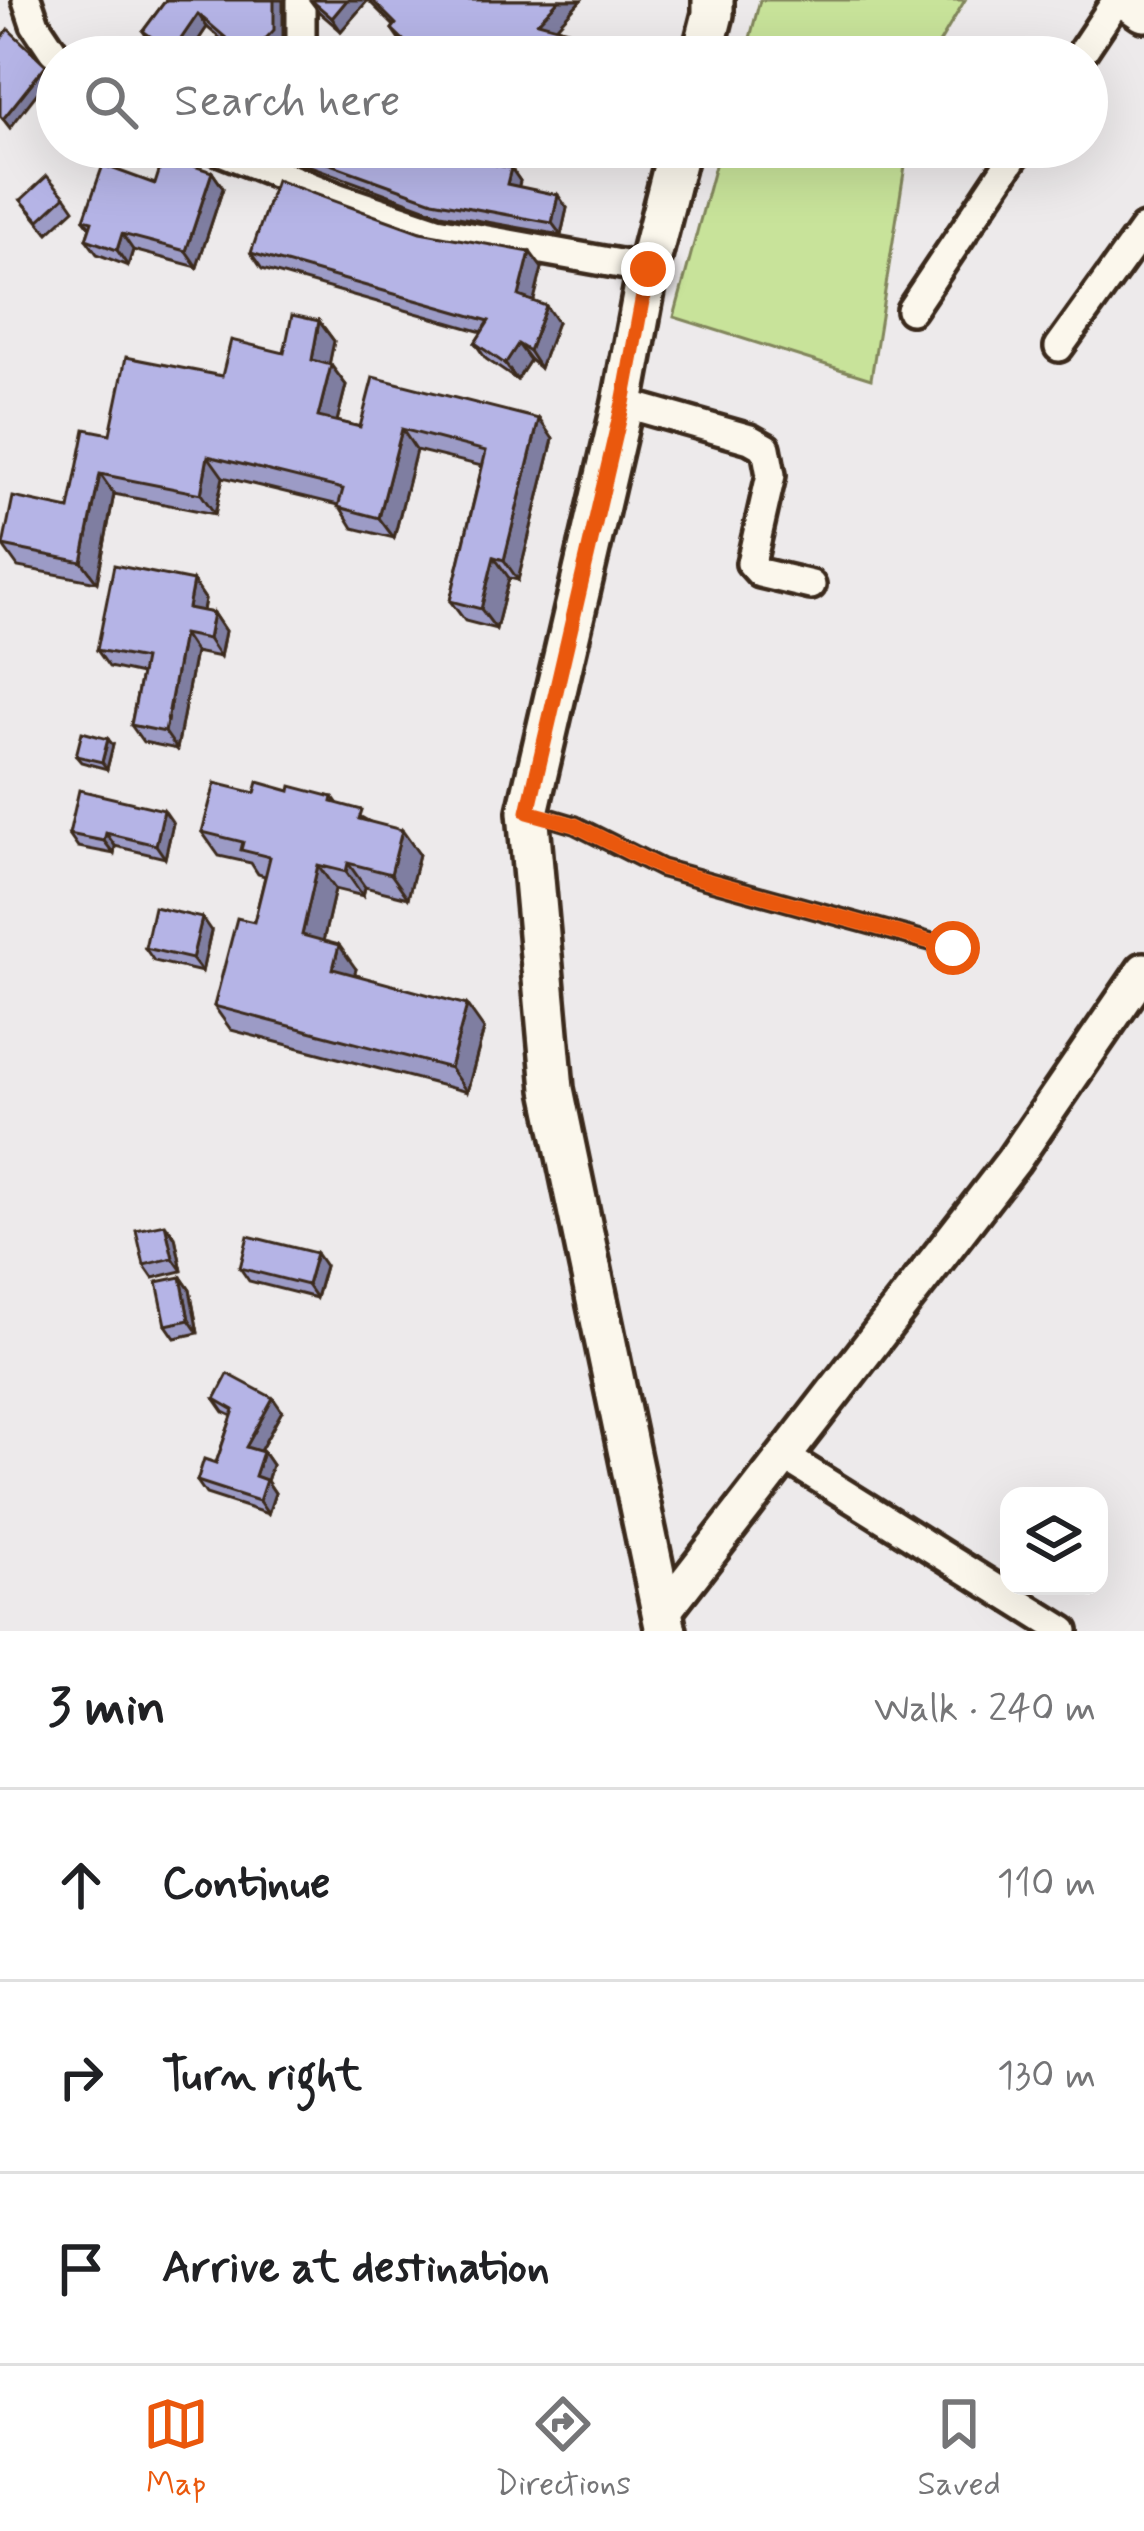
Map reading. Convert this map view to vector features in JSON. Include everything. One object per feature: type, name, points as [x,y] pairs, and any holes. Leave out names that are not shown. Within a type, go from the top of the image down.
[{"type":"main road","points":[[707,36],[712,0]]},
{"type":"main road","points":[[1128,0],[1144,11]]},
{"type":"main road","points":[[664,1623],[553,1089],[528,812],[674,168]]},
{"type":"street","points":[[27,0],[43,36]]},
{"type":"street","points":[[301,0],[302,36]]},
{"type":"street","points":[[1093,36],[1117,0]]},
{"type":"street","points":[[287,168],[437,231],[648,269]]},
{"type":"street","points":[[911,310],[1006,168]]},
{"type":"street","points":[[1059,347],[1144,229]]},
{"type":"street","points":[[623,403],[750,439],[766,448],[771,475],[751,563],[760,573],[812,585]]},
{"type":"street","points":[[664,1623],[1012,1161],[1144,970]]},
{"type":"street","points":[[787,1458],[1064,1631]]},
{"type":"lane","points":[[528,812],[575,825],[661,868],[953,948]]},
{"type":"green space","points":[[760,0],[965,0],[944,36],[751,36]]},
{"type":"green space","points":[[714,168],[905,168],[871,379],[674,317]]},
{"type":"building","points":[[166,0],[274,0],[274,30],[268,36],[224,36],[198,14],[183,36],[150,36],[143,31]]},
{"type":"building","points":[[311,0],[347,0],[332,18]]},
{"type":"building","points":[[372,0],[559,0],[538,22],[583,34],[399,36],[392,29],[396,24]]},
{"type":"building","points":[[8,29],[36,56],[36,78],[3,119],[0,116],[0,41]]},
{"type":"building","points":[[102,168],[155,184],[160,168],[212,172],[186,251],[122,234],[117,250],[86,239],[92,221],[84,219]]},
{"type":"building","points":[[341,168],[511,168],[507,184],[558,195],[552,223],[433,201]]},
{"type":"building","points":[[47,176],[65,196],[39,220],[21,200]]},
{"type":"building","points":[[276,180],[420,232],[530,252],[519,296],[546,306],[529,351],[518,344],[505,364],[475,343],[489,321],[251,253]]},
{"type":"building","points":[[292,315],[319,321],[312,360],[331,365],[318,417],[360,427],[373,377],[539,419],[504,560],[494,557],[481,609],[450,601],[486,451],[402,429],[379,518],[338,507],[343,489],[208,456],[201,494],[100,474],[82,562],[3,546],[13,497],[69,509],[85,429],[110,434],[126,357],[222,376],[231,340],[284,353]]},
{"type":"building","points":[[114,565],[193,581],[188,608],[213,613],[208,639],[183,634],[165,732],[131,725],[144,659],[97,650]]},
{"type":"building","points":[[82,732],[108,739],[102,762],[76,756]]},
{"type":"building","points":[[258,782],[333,797],[332,802],[362,810],[359,819],[402,830],[391,874],[348,863],[346,872],[318,865],[302,935],[339,945],[333,969],[467,1005],[450,1068],[214,1006],[237,918],[254,922],[270,857],[241,850],[243,842],[202,832],[215,783],[255,793]]},
{"type":"building","points":[[79,790],[164,810],[156,845],[106,833],[104,841],[69,834]]},
{"type":"building","points":[[154,907],[202,918],[192,959],[145,948]]},
{"type":"building","points":[[165,1224],[173,1258],[144,1265],[136,1230]]},
{"type":"building","points":[[248,1236],[316,1253],[307,1285],[240,1268]]},
{"type":"building","points":[[181,1277],[189,1320],[166,1325],[157,1282]]},
{"type":"building","points":[[228,1374],[273,1398],[246,1447],[263,1452],[255,1476],[266,1480],[259,1501],[197,1481],[204,1459],[216,1463],[234,1410],[215,1399]]},
{"type":"route","points":[[648,269],[623,403],[528,812],[575,825],[661,868],[953,948]]}]
